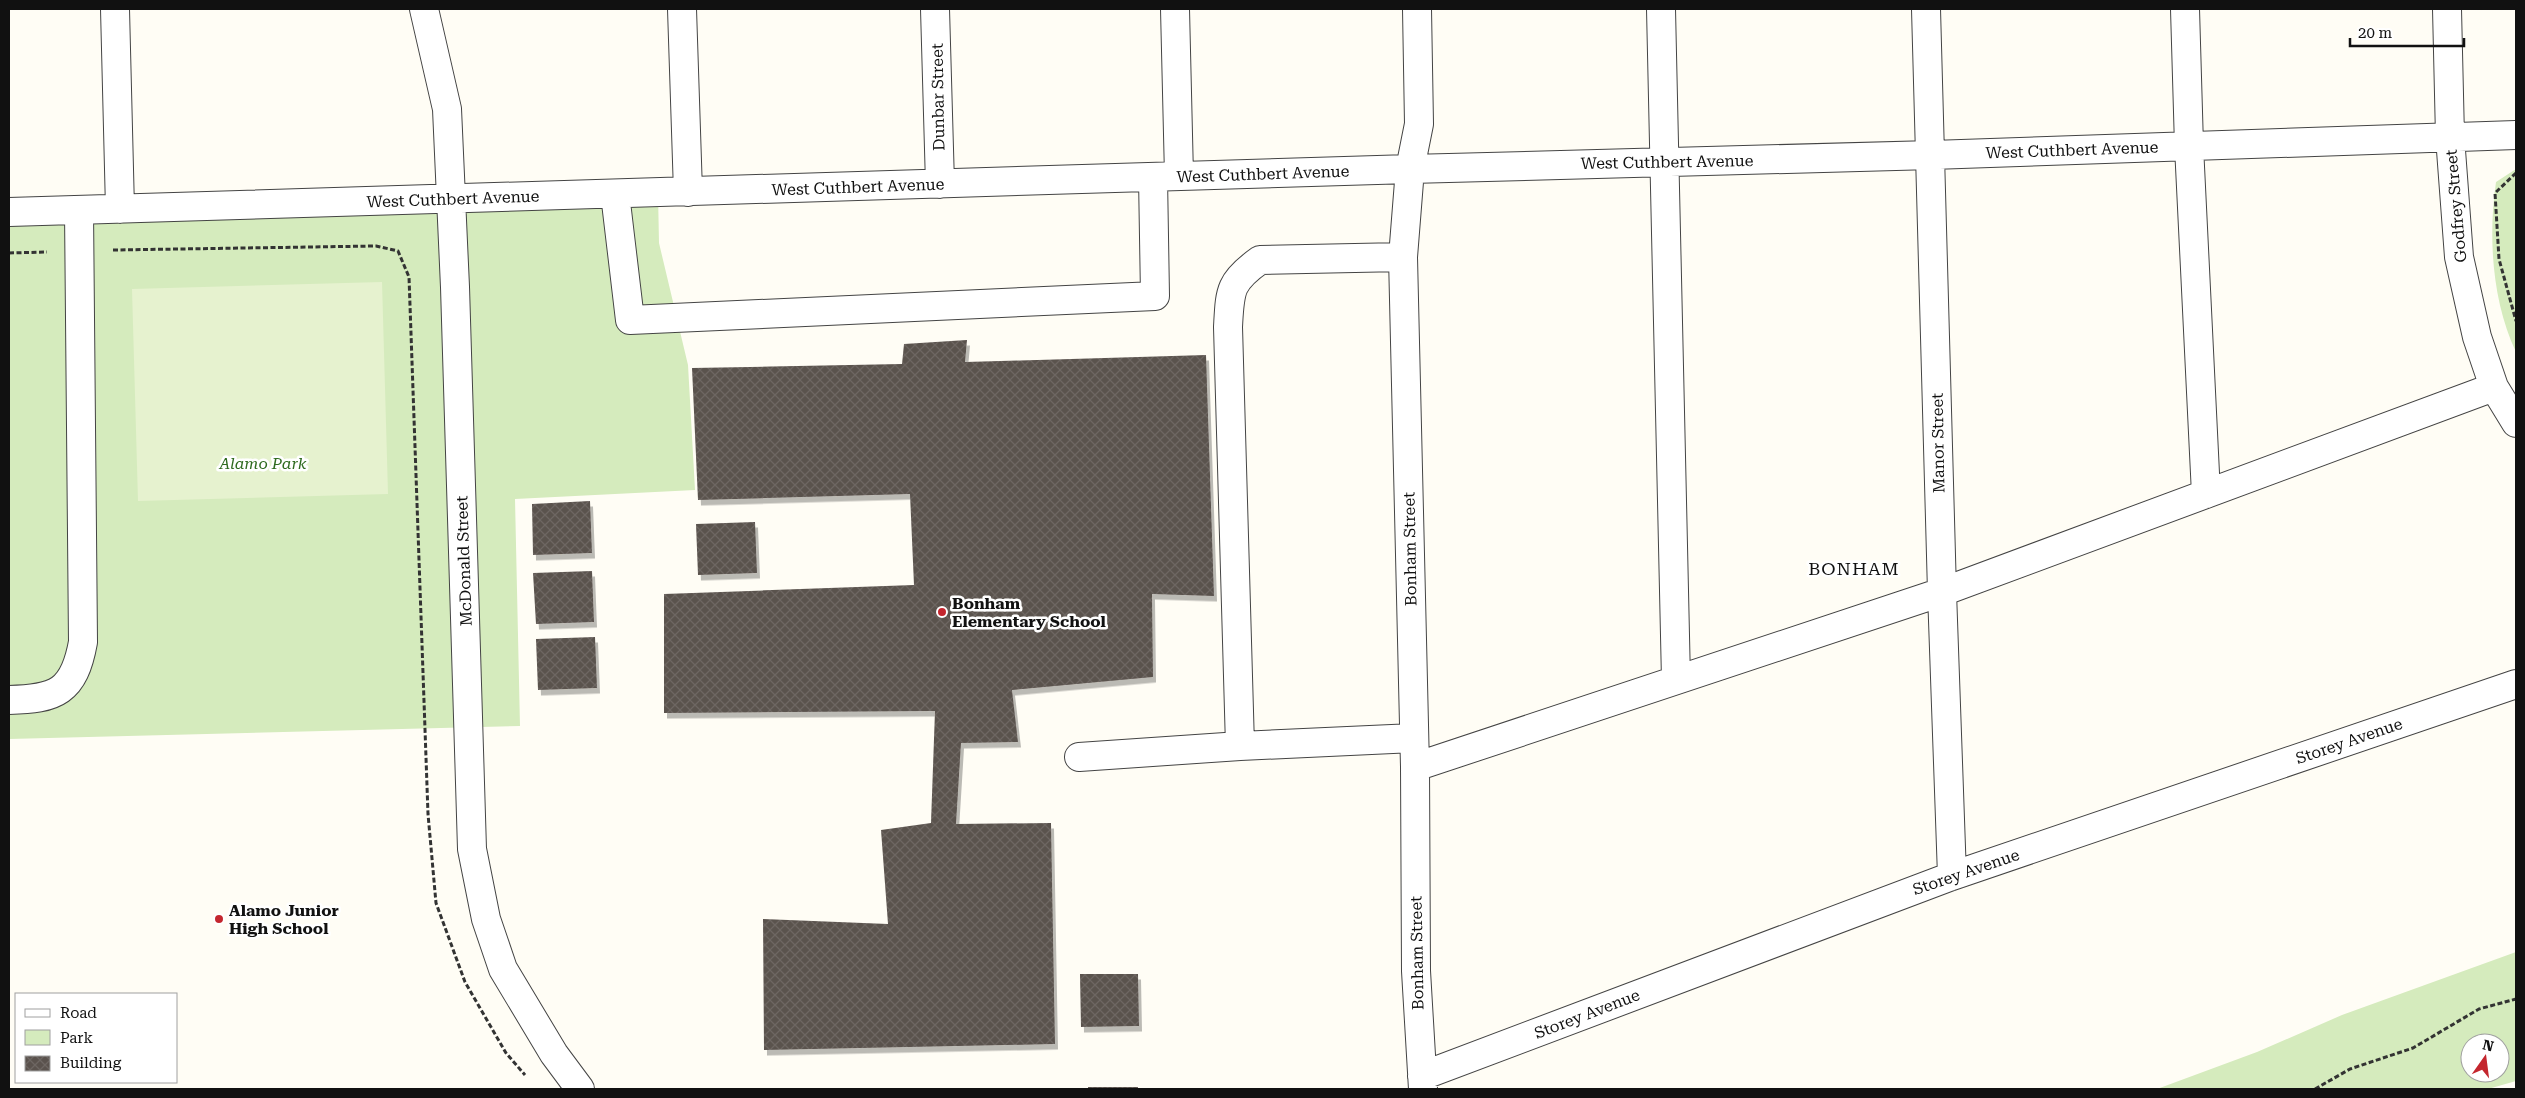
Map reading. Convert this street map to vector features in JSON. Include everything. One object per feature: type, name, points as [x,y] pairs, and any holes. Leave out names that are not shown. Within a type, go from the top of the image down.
[{"type":"street","points":[[115,9],[120,208]]},
{"type":"street","name":"McDonald Street","points":[[424,9],[447,109],[452,199],[472,849],[486,919],[504,969],[554,1054],[580,1089]]},
{"type":"street","points":[[682,9],[688,192]]},
{"type":"street","name":"Dunbar Street","points":[[936,9],[940,184]]},
{"type":"street","points":[[615,194],[630,320],[1155,296],[1166,177],[1175,9]]},
{"type":"street","name":"Bonham Street","points":[[1417,9],[1419,124],[1410,168],[1403,257],[1415,767],[1416,971],[1423,1082]]},
{"type":"street","points":[[1661,9],[1666,162],[1676,680]]},
{"type":"street","name":"Manor Street","points":[[1926,9],[1932,155],[1942,592],[1952,876]]},
{"type":"street","points":[[2185,9],[2189,146],[2206,494]]},
{"type":"street","name":"Godfrey Street","points":[[2447,9],[2450,136],[2458,257],[2477,337],[2494,387],[2516,423]]},
{"type":"street","name":"West Cuthbert Avenue","points":[[9,212],[1410,168],[1932,155],[2516,135]]},
{"type":"street","points":[[9,700],[40,699],[53,695],[67,683],[79,666],[83,642],[79,210]]},
{"type":"street","points":[[1240,746],[1228,327],[1230,292],[1242,273],[1260,260],[1403,257]]},
{"type":"street","points":[[1415,767],[1942,592],[2494,387]]},
{"type":"street","name":"Storey Avenue","points":[[1423,1082],[1952,876],[2516,684]]},
{"type":"street","points":[[1079,757],[1240,746],[1414,738]]},
{"type":"path","points":[[2516,173],[2495,193],[2499,259],[2516,321]]},
{"type":"path","points":[[9,253],[376,246],[398,251],[409,278],[428,814],[436,903],[465,982],[506,1053],[530,1082]]},
{"type":"path","points":[[2315,1089],[2350,1069],[2413,1048],[2479,1009],[2516,999]]},
{"type":"green space","points":[[2516,169],[2516,352],[2508,332],[2497,290],[2492,247],[2492,225],[2496,182]]},
{"type":"green space","name":"Alamo Park","points":[[658,193],[659,243],[688,365],[695,490],[515,499],[520,726],[9,739],[9,211]]},
{"type":"green space","points":[[382,282],[388,494],[138,501],[132,289]]},
{"type":"green space","points":[[2516,952],[2516,1081],[2510,1083],[2510,1033],[2460,1033],[2460,1083],[2509,1083],[2488,1089],[2157,1089],[2257,1052],[2342,1015]]},
{"type":"building","points":[[967,340],[965,362],[1206,355],[1214,596],[1152,594],[1153,677],[1012,690],[1018,742],[961,743],[956,824],[1051,823],[1055,1044],[764,1050],[763,919],[888,924],[881,830],[931,823],[935,711],[664,713],[664,594],[914,585],[910,494],[698,500],[692,368],[902,364],[904,344]]},
{"type":"building","points":[[590,501],[592,553],[533,555],[532,504]]},
{"type":"building","points":[[755,522],[757,573],[698,575],[696,524]]},
{"type":"building","points":[[592,571],[594,622],[536,624],[533,573]]},
{"type":"building","points":[[595,637],[597,688],[538,690],[536,639]]},
{"type":"building","points":[[1080,974],[1138,974],[1139,1026],[1081,1027]]},
{"type":"building","points":[[1088,1087],[1138,1087],[1138,1089],[1088,1089]]},
{"type":"place","name":"Bonham Elementary School","points":[[942,612]]},
{"type":"place","name":"Alamo Junior High School","points":[[219,919]]},
{"type":"district","name":"BONHAM","points":[[1854,568]]}]
